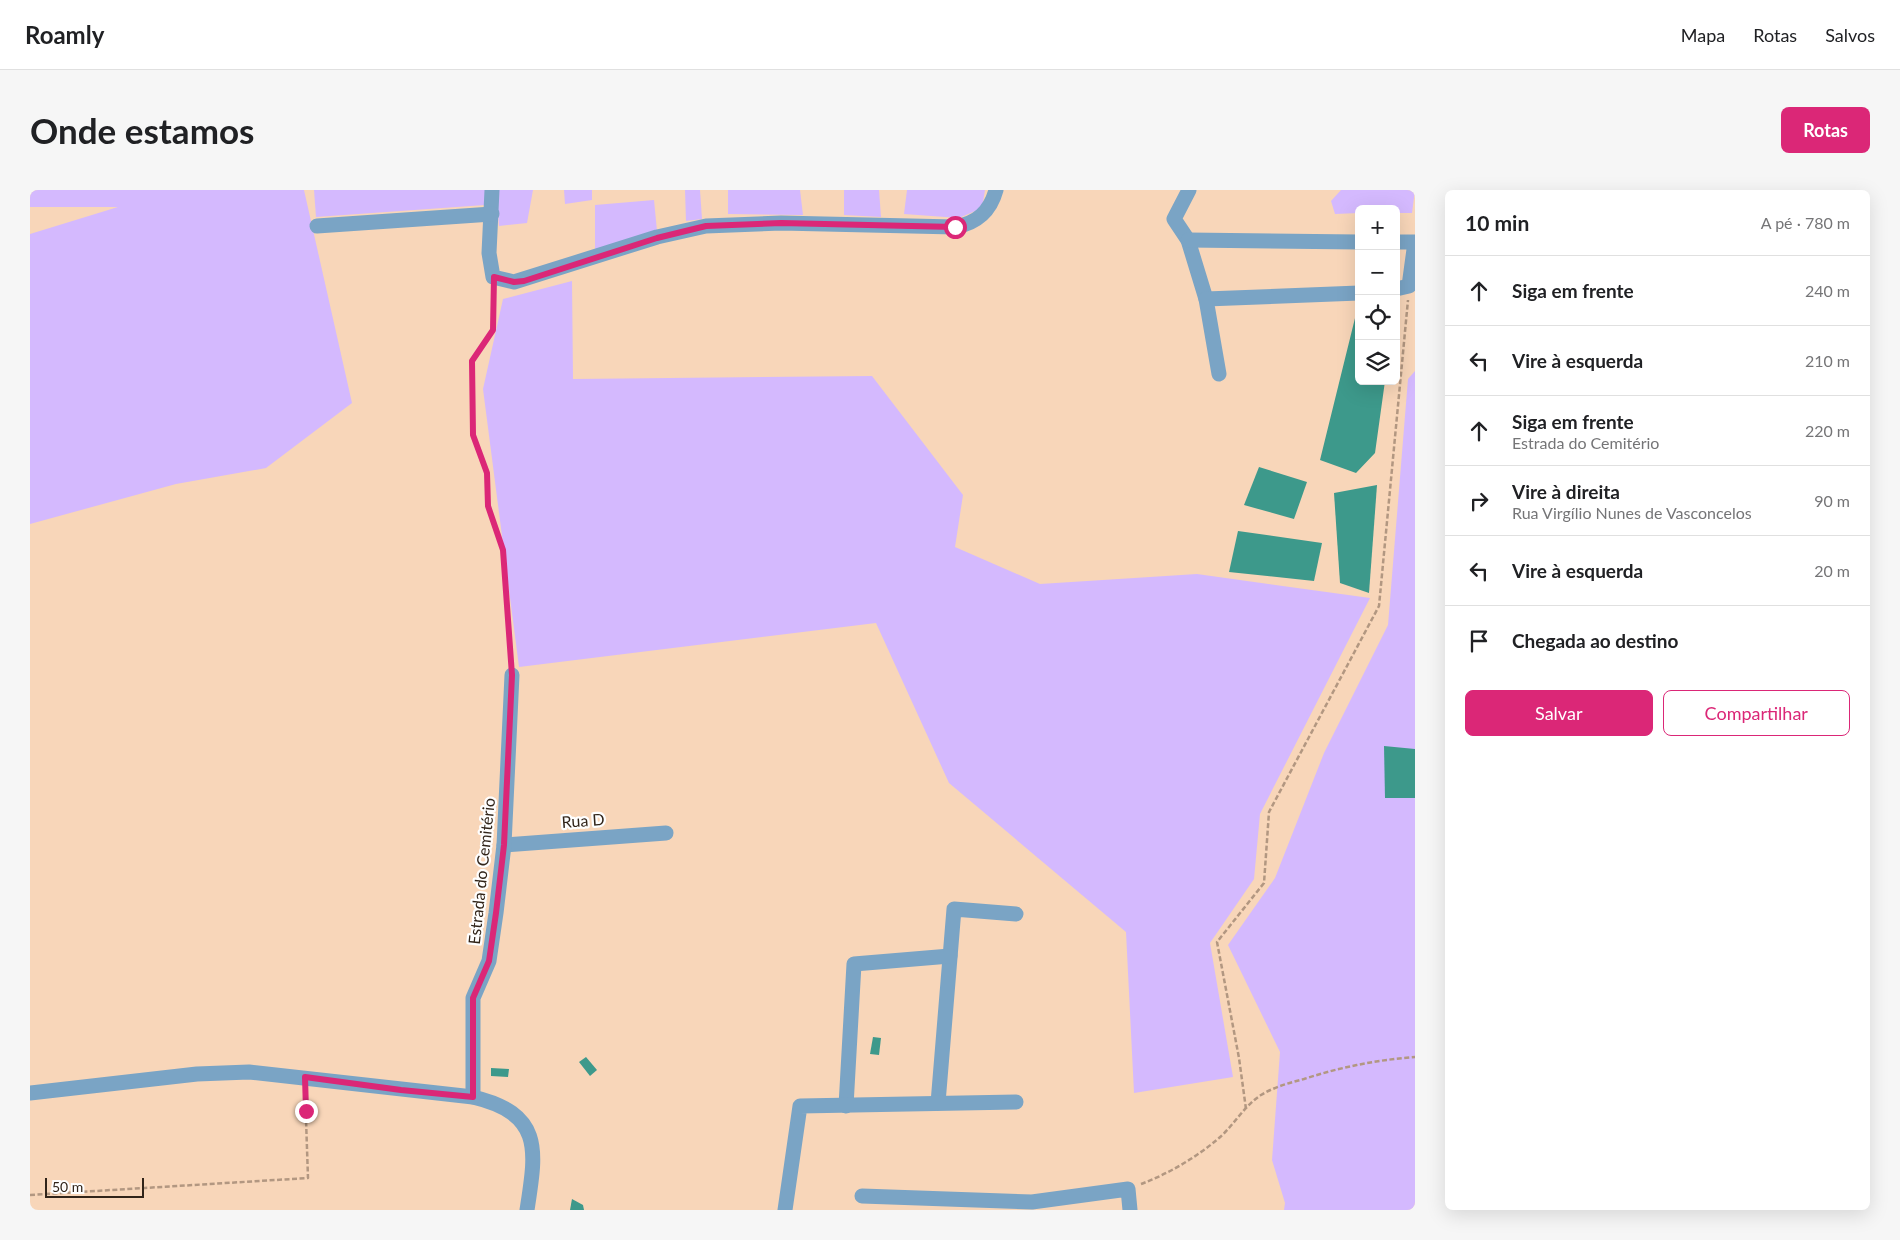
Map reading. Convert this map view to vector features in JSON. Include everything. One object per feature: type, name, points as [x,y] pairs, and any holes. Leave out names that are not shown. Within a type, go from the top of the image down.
[{"type":"street","points":[[492,190],[489,253],[494,277],[514,282],[524,281],[657,238],[706,226],[781,223],[955,227],[966,225],[984,213],[996,190]]},
{"type":"street","points":[[1189,190],[1174,219],[1188,240],[1206,299],[1219,374]]},
{"type":"street","points":[[317,226],[492,214]]},
{"type":"street","points":[[1188,240],[1355,242]]},
{"type":"street","points":[[1400,242],[1415,242],[1403,288]]},
{"type":"street","points":[[1206,299],[1355,292]]},
{"type":"street","name":"Estrada do Cemitério","points":[[473,1097],[473,998],[489,961],[504,845],[512,675]]},
{"type":"street","name":"Rua D","points":[[504,845],[666,833]]},
{"type":"street","points":[[938,1104],[954,908],[1016,914]]},
{"type":"street","points":[[846,1106],[854,964],[950,956]]},
{"type":"street","points":[[30,1093],[214,1073],[249,1072],[473,1097],[496,1102],[524,1124],[530,1138],[534,1161],[527,1210]]},
{"type":"street","points":[[785,1210],[800,1106],[1016,1102]]},
{"type":"street","points":[[862,1196],[1032,1202],[1128,1189],[1130,1210]]},
{"type":"path","points":[[494,277],[493,330],[472,361],[473,435],[487,473],[488,506],[503,550],[512,675]]},
{"type":"path","points":[[1246,1108],[1239,1058],[1217,942],[1264,883],[1269,812],[1379,606],[1403,288]]},
{"type":"path","points":[[1128,1189],[1170,1170],[1197,1154],[1218,1139],[1246,1108],[1262,1095],[1281,1085],[1358,1063],[1415,1057]]},
{"type":"path","points":[[30,1195],[308,1178],[305,1077]]},
{"type":"shaded area","points":[[30,190],[304,190],[352,403],[266,468],[176,484],[30,524],[30,234],[118,207],[30,207]]},
{"type":"shaded area","points":[[314,190],[485,190],[485,205],[316,217]]},
{"type":"shaded area","points":[[496,190],[533,190],[527,223],[499,226]]},
{"type":"shaded area","points":[[564,190],[592,190],[592,200],[565,204]]},
{"type":"shaded area","points":[[685,190],[700,190],[702,219],[686,221]]},
{"type":"shaded area","points":[[728,190],[800,190],[803,215],[728,214]]},
{"type":"shaded area","points":[[844,190],[879,190],[881,217],[844,215]]},
{"type":"shaded area","points":[[907,190],[985,190],[982,208],[959,218],[904,214]]},
{"type":"shaded area","points":[[1341,190],[1415,190],[1412,213],[1400,213],[1400,205],[1355,205],[1355,213],[1335,214],[1331,201]]},
{"type":"shaded area","points":[[654,200],[657,231],[595,251],[595,205]]},
{"type":"shaded area","points":[[572,281],[573,379],[872,376],[963,495],[955,547],[1040,584],[1197,574],[1370,598],[1260,814],[1254,879],[1210,943],[1233,1077],[1134,1093],[1126,932],[949,783],[876,623],[519,667],[483,389],[503,299]]},
{"type":"shaded area","points":[[1415,371],[1415,1210],[1284,1210],[1285,1203],[1272,1160],[1280,1052],[1228,945],[1275,878],[1324,753],[1388,625],[1408,379]]},
{"type":"water","points":[[1355,318],[1355,385],[1384,385],[1375,453],[1356,473],[1320,460]]},
{"type":"water","points":[[1259,467],[1307,482],[1294,519],[1244,505]]},
{"type":"water","points":[[1377,485],[1369,593],[1340,583],[1334,493]]},
{"type":"water","points":[[1238,531],[1322,543],[1314,581],[1229,572]]},
{"type":"water","points":[[1384,746],[1415,749],[1415,798],[1385,798]]},
{"type":"water","points":[[873,1037],[881,1038],[879,1055],[870,1054]]},
{"type":"water","points":[[586,1057],[597,1070],[590,1076],[579,1062]]},
{"type":"water","points":[[491,1068],[509,1069],[508,1077],[491,1076]]},
{"type":"water","points":[[572,1199],[583,1205],[584,1210],[570,1210]]},
{"type":"route","points":[[306,1111],[305,1077],[401,1090],[473,1097],[473,998],[489,961],[496,913],[504,845],[512,675],[503,550],[488,506],[487,473],[473,435],[472,361],[493,330],[494,277],[506,281],[524,281],[682,230],[706,226],[781,223],[955,227]]}]
